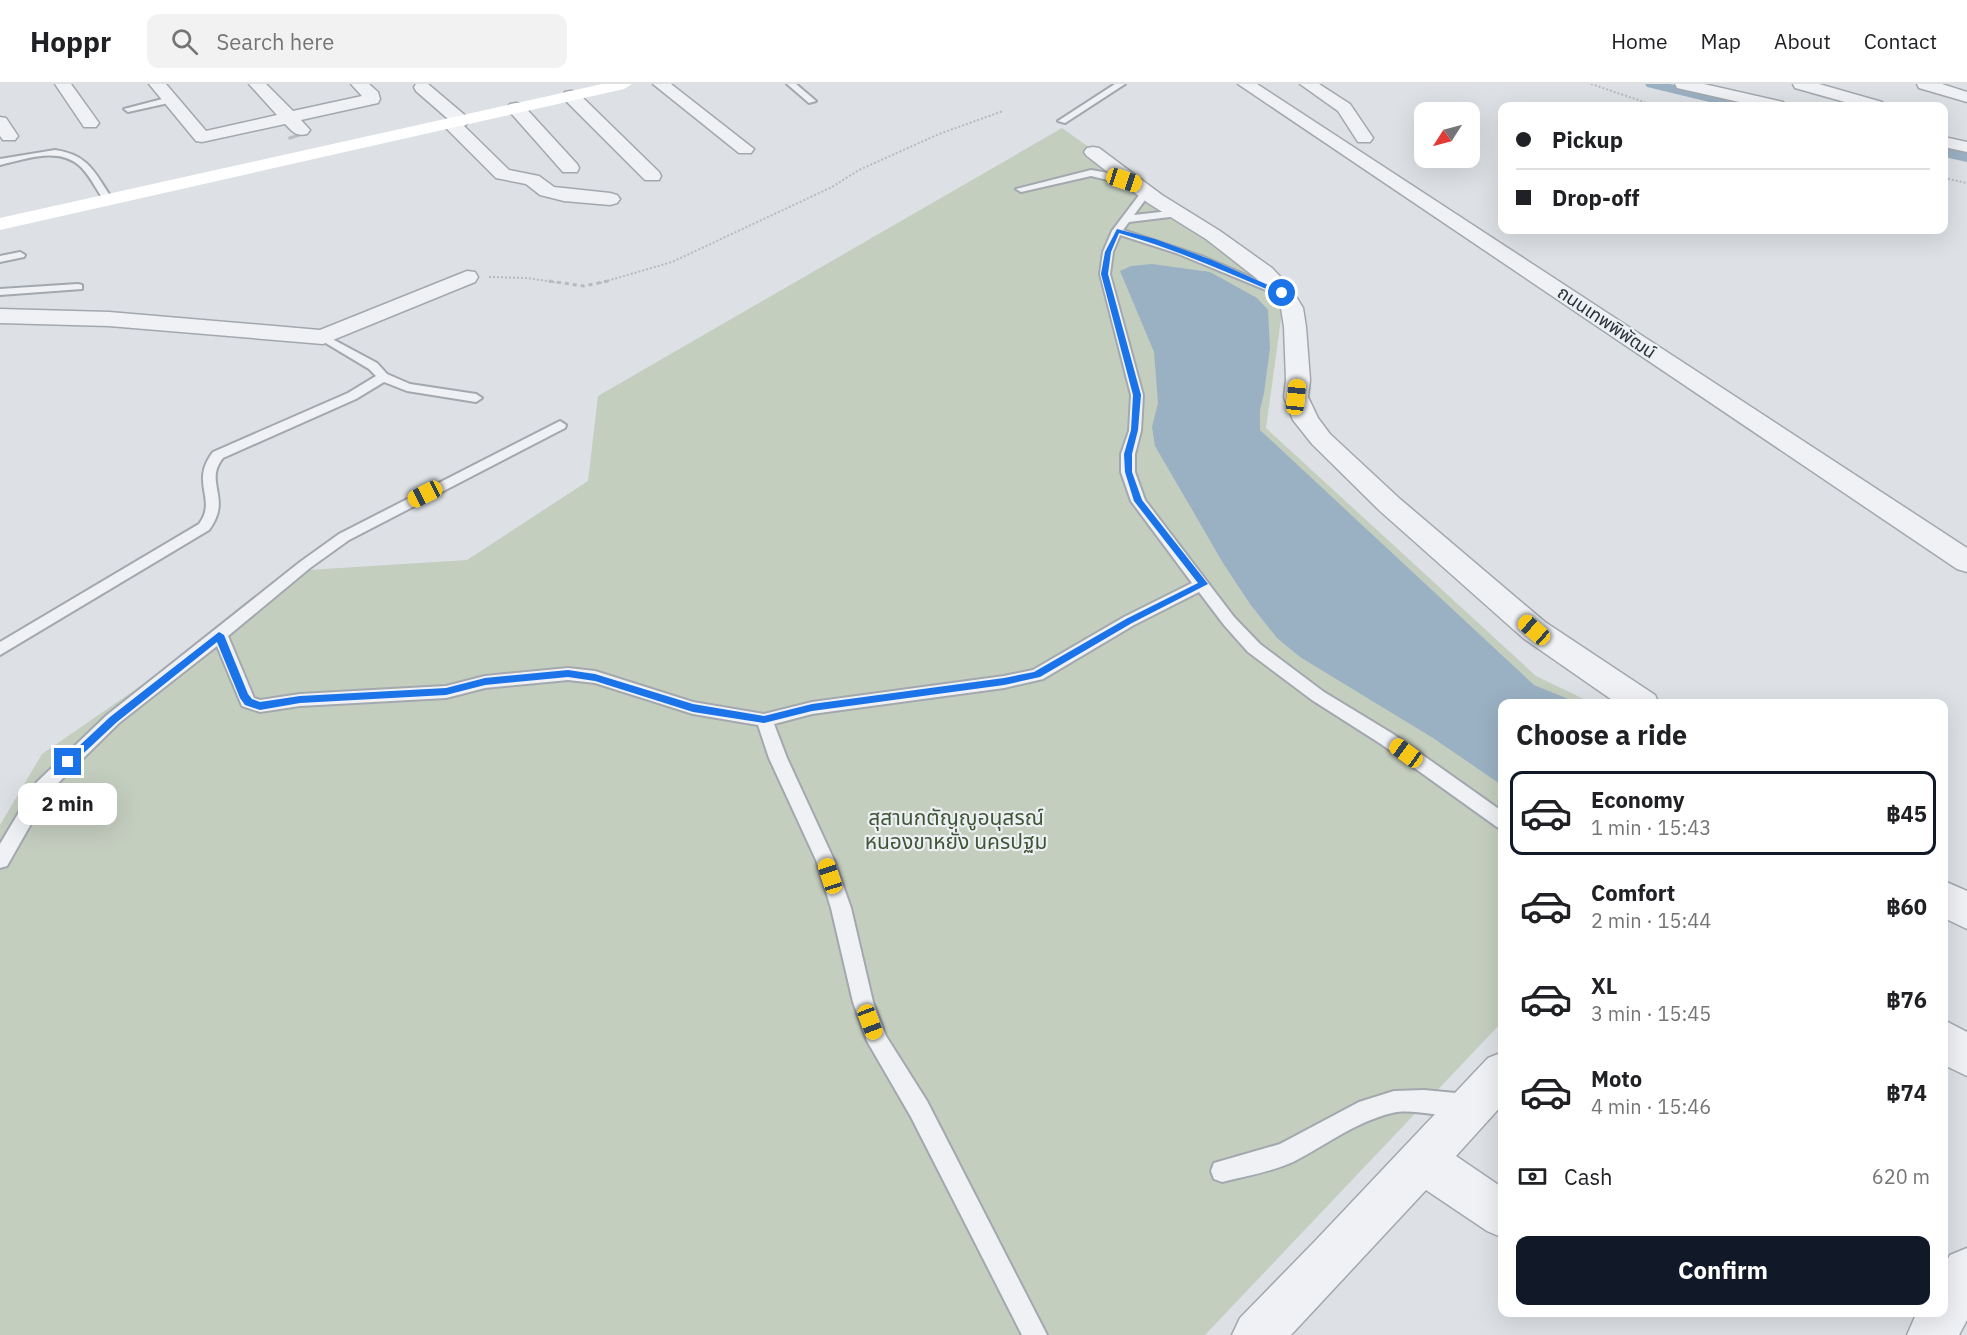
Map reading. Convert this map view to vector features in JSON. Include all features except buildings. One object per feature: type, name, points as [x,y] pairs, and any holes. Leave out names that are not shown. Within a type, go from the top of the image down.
[{"type":"main road","points":[[0,224],[624,84]]},
{"type":"street","points":[[63,84],[90,123]]},
{"type":"street","points":[[157,84],[202,137],[300,131],[372,99],[372,96],[359,84]]},
{"type":"street","points":[[257,84],[300,131],[316,154]]},
{"type":"street","points":[[661,84],[745,149]]},
{"type":"street","name":"ถนนเทพพิพัฒน์","points":[[1246,84],[1967,562]]},
{"type":"street","points":[[1308,84],[1344,108],[1364,138]]},
{"type":"street","points":[[1683,84],[1760,102]]},
{"type":"street","points":[[1801,84],[1862,102]]},
{"type":"street","points":[[1925,84],[1967,97]]},
{"type":"street","points":[[426,85],[503,174],[532,180],[547,191],[564,195],[610,199]]},
{"type":"street","points":[[571,96],[652,176]]},
{"type":"street","points":[[516,108],[570,168]]},
{"type":"street","points":[[1948,143],[1967,147]]},
{"type":"street","points":[[1093,152],[1264,273],[1282,293],[1292,308],[1295,327],[1298,380],[1296,397],[1306,420],[1321,439],[1390,505],[1534,630],[1636,699]]},
{"type":"street","points":[[0,316],[109,319],[323,337],[467,277]]},
{"type":"street","points":[[1948,900],[1967,912]]},
{"type":"street","points":[[1948,1043],[1967,1056]]},
{"type":"street","points":[[1257,1335],[1498,1078]]},
{"type":"street","points":[[1422,1161],[1498,1212]]},
{"type":"street","points":[[1948,1306],[1967,1272]]},
{"type":"street","points":[[1932,1335],[1942,1317]]},
{"type":"lane","points":[[791,84],[812,101]]},
{"type":"lane","points":[[1062,120],[1121,84]]},
{"type":"lane","points":[[128,109],[170,100]]},
{"type":"lane","points":[[0,162],[51,153],[73,156],[85,165],[108,200]]},
{"type":"lane","points":[[1021,189],[1091,172],[1112,176],[1141,188],[1108,252],[1105,274],[1137,395],[1135,430],[1128,454],[1128,472],[1138,501],[1230,621],[1254,648],[1318,696],[1387,739],[1498,818]]},
{"type":"lane","points":[[1122,225],[1178,213]]},
{"type":"lane","points":[[1122,225],[1153,241],[1200,258],[1282,293]]},
{"type":"lane","points":[[0,259],[20,255]]},
{"type":"lane","points":[[0,292],[78,287]]},
{"type":"lane","points":[[323,337],[373,366],[383,377],[407,387],[476,398]]},
{"type":"lane","points":[[0,649],[204,526],[212,514],[208,477],[210,463],[218,455],[352,396],[383,377]]},
{"type":"lane","points":[[0,860],[43,788],[113,720],[305,565],[344,537],[560,425]]},
{"type":"lane","points":[[219,635],[248,702],[260,706],[300,700],[446,692],[485,682],[568,674],[595,677],[693,708],[764,720],[812,708],[1004,682],[1037,675],[1129,621],[1203,584]]},
{"type":"lane","points":[[764,720],[778,758],[825,860],[841,908],[863,1002],[877,1041],[919,1109],[1035,1335]]},
{"type":"lane","points":[[1222,1171],[1284,1154],[1359,1113],[1394,1102],[1424,1101],[1473,1106]]},
{"type":"path","points":[[1592,84],[1644,102]]},
{"type":"path","points":[[467,277],[527,278],[584,286],[640,272],[672,262],[832,187],[859,170],[939,134],[1003,111]]},
{"type":"path","points":[[1948,179],[1967,183]]},
{"type":"green space","name":"สุสานกตัญญูอนุสรณ์ หนองขาหยั่ง นครปฐม","points":[[1062,128],[1220,240],[1283,305],[1266,428],[1536,676],[1584,699],[1498,699],[1498,1026],[1205,1335],[0,1335],[0,825],[42,754],[308,570],[467,560],[588,481],[598,396]]},
{"type":"water","points":[[1152,264],[1210,272],[1257,298],[1268,310],[1270,348],[1260,410],[1260,430],[1534,685],[1568,699],[1498,699],[1498,783],[1433,738],[1300,657],[1277,638],[1250,604],[1223,563],[1155,446],[1152,427],[1158,403],[1154,352],[1120,271],[1131,266]]},
{"type":"waterway","points":[[1652,84],[1726,102]]},
{"type":"waterway","points":[[1948,153],[1967,157]]},
{"type":"route","points":[[68,762],[113,720],[219,635],[248,702],[260,706],[300,700],[446,692],[485,682],[568,674],[595,677],[693,708],[764,720],[812,708],[1004,682],[1037,675],[1129,621],[1203,584],[1138,501],[1128,472],[1128,454],[1135,430],[1137,395],[1105,274],[1108,252],[1117,231],[1153,241],[1210,262],[1282,293]]}]
